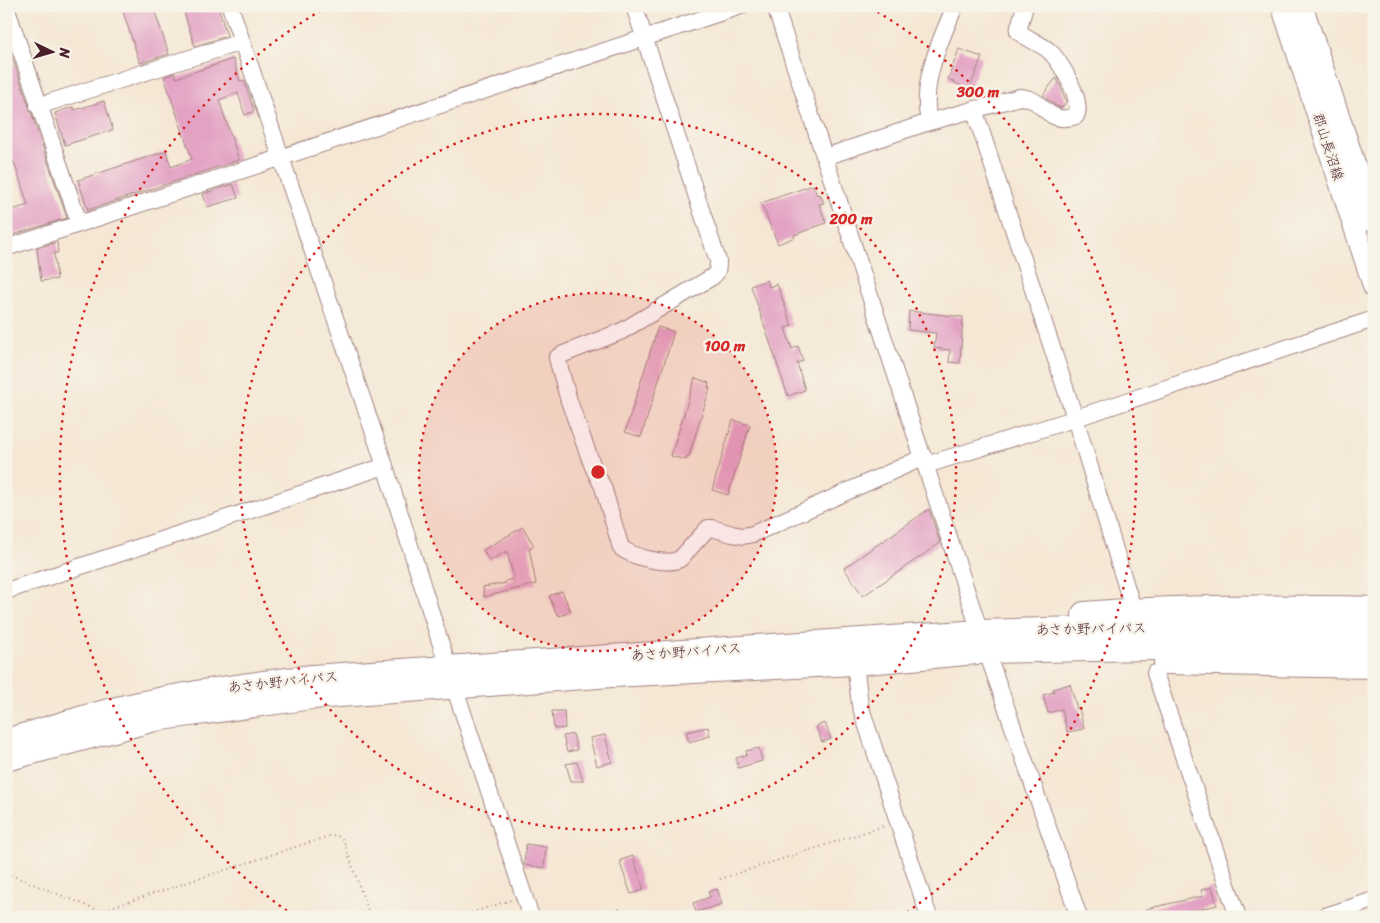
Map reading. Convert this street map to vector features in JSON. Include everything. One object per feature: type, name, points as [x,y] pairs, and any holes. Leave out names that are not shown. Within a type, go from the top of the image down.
[{"type":"highway","points":[[1374,609],[1241,607],[1132,610],[1006,620],[984,641],[1028,660],[1152,667],[1374,666]]},
{"type":"highway","name":"あさか野バイパス","points":[[6,759],[155,719],[452,677],[1183,626],[1374,626]]},
{"type":"highway","name":"あさか野バイパス","points":[[6,741],[91,716],[154,701],[236,686],[312,677],[622,674],[855,663],[984,641],[1374,644]]},
{"type":"main road","name":"郡山長沼線","points":[[1282,6],[1374,287]]},
{"type":"main road","name":"郡山長沼線","points":[[1302,6],[1374,222]]},
{"type":"street","points":[[230,6],[385,466],[531,917]]},
{"type":"street","points":[[634,6],[718,261],[718,267],[715,275],[622,331],[557,358],[569,401],[592,467],[603,487],[621,548],[627,552],[661,562],[675,562],[708,528],[740,536],[752,534],[925,461],[1075,418],[1374,319]]},
{"type":"street","points":[[6,248],[742,6]]},
{"type":"street","points":[[775,6],[984,641],[1079,917]]},
{"type":"street","points":[[929,122],[926,93],[928,80],[955,6]]},
{"type":"street","points":[[826,157],[929,122],[1014,98],[1023,97],[1032,100],[1052,117],[1068,118],[1076,116],[1078,113],[1076,96],[1055,57],[1047,48],[1018,31],[1025,6]]},
{"type":"street","points":[[6,7],[79,223]]},
{"type":"street","points":[[38,106],[241,42]]},
{"type":"street","points":[[974,109],[1075,418],[1130,599]]},
{"type":"street","points":[[6,591],[385,466]]},
{"type":"street","points":[[855,663],[860,705],[929,917]]},
{"type":"street","points":[[1152,667],[1238,917]]},
{"type":"street","points":[[1322,917],[1374,900]]},
{"type":"path","points":[[720,879],[898,821]]},
{"type":"path","points":[[100,912],[332,835],[341,837],[344,842],[370,917]]},
{"type":"path","points":[[6,873],[100,912],[107,917]]},
{"type":"path","points":[[457,917],[525,895]]},
{"type":"path","points":[[600,917],[622,908]]},
{"type":"building","points":[[121,6],[153,6],[169,54],[140,63]]},
{"type":"building","points":[[182,6],[218,6],[227,36],[195,46]]},
{"type":"building","points":[[6,39],[67,218],[6,237],[6,212],[28,205],[14,162],[6,165]]},
{"type":"building","points":[[959,49],[982,57],[969,90],[948,79]]},
{"type":"building","points":[[233,59],[240,81],[244,80],[254,111],[245,115],[238,93],[219,100],[239,160],[88,210],[78,180],[166,151],[171,167],[192,159],[164,77],[175,73],[176,78]]},
{"type":"building","points":[[1056,78],[1066,102],[1062,108],[1056,106],[1043,95]]},
{"type":"building","points":[[104,101],[113,130],[65,145],[55,113],[73,107],[75,110]]},
{"type":"building","points":[[233,184],[238,198],[207,207],[203,194]]},
{"type":"building","points":[[813,185],[817,195],[820,194],[824,203],[819,204],[826,223],[794,235],[795,237],[778,244],[761,203]]},
{"type":"building","points":[[57,242],[58,253],[54,253],[57,279],[41,281],[37,248]]},
{"type":"building","points":[[767,280],[769,287],[777,284],[792,326],[785,328],[792,349],[798,346],[803,361],[797,363],[805,390],[788,396],[751,286]]},
{"type":"building","points":[[909,311],[963,317],[960,363],[949,362],[950,350],[934,348],[936,333],[908,330]]},
{"type":"building","points":[[658,327],[674,332],[641,437],[625,432]]},
{"type":"building","points":[[695,378],[709,383],[708,388],[710,388],[689,456],[686,460],[671,456]]},
{"type":"building","points":[[733,420],[750,425],[728,495],[712,490]]},
{"type":"building","points":[[929,509],[940,543],[863,596],[844,568]]},
{"type":"building","points":[[523,527],[534,546],[529,548],[536,584],[484,597],[483,587],[506,583],[505,581],[514,579],[507,551],[489,561],[483,550]]},
{"type":"building","points":[[562,591],[571,612],[559,616],[549,596]]},
{"type":"building","points":[[1070,684],[1084,729],[1067,732],[1062,709],[1048,713],[1043,695],[1054,692],[1053,689]]},
{"type":"building","points":[[552,711],[564,711],[565,728],[554,729]]},
{"type":"building","points":[[825,723],[831,739],[822,742],[816,726]]},
{"type":"building","points":[[708,727],[710,736],[689,742],[686,732]]},
{"type":"building","points":[[573,734],[577,750],[567,752],[563,736]]},
{"type":"building","points":[[605,735],[612,762],[597,766],[590,738]]},
{"type":"building","points":[[759,748],[762,761],[738,768],[736,758],[747,755],[746,751]]},
{"type":"building","points":[[577,762],[583,781],[571,781],[566,764]]},
{"type":"building","points":[[526,844],[546,847],[544,868],[524,865]]},
{"type":"building","points":[[633,856],[644,890],[631,894],[620,863],[622,862],[621,860]]},
{"type":"building","points":[[1212,887],[1217,905],[1196,910],[1198,917],[1148,917],[1146,909],[1203,896],[1201,890]]},
{"type":"building","points":[[717,889],[722,904],[696,912],[693,903],[710,897],[708,892]]}]
